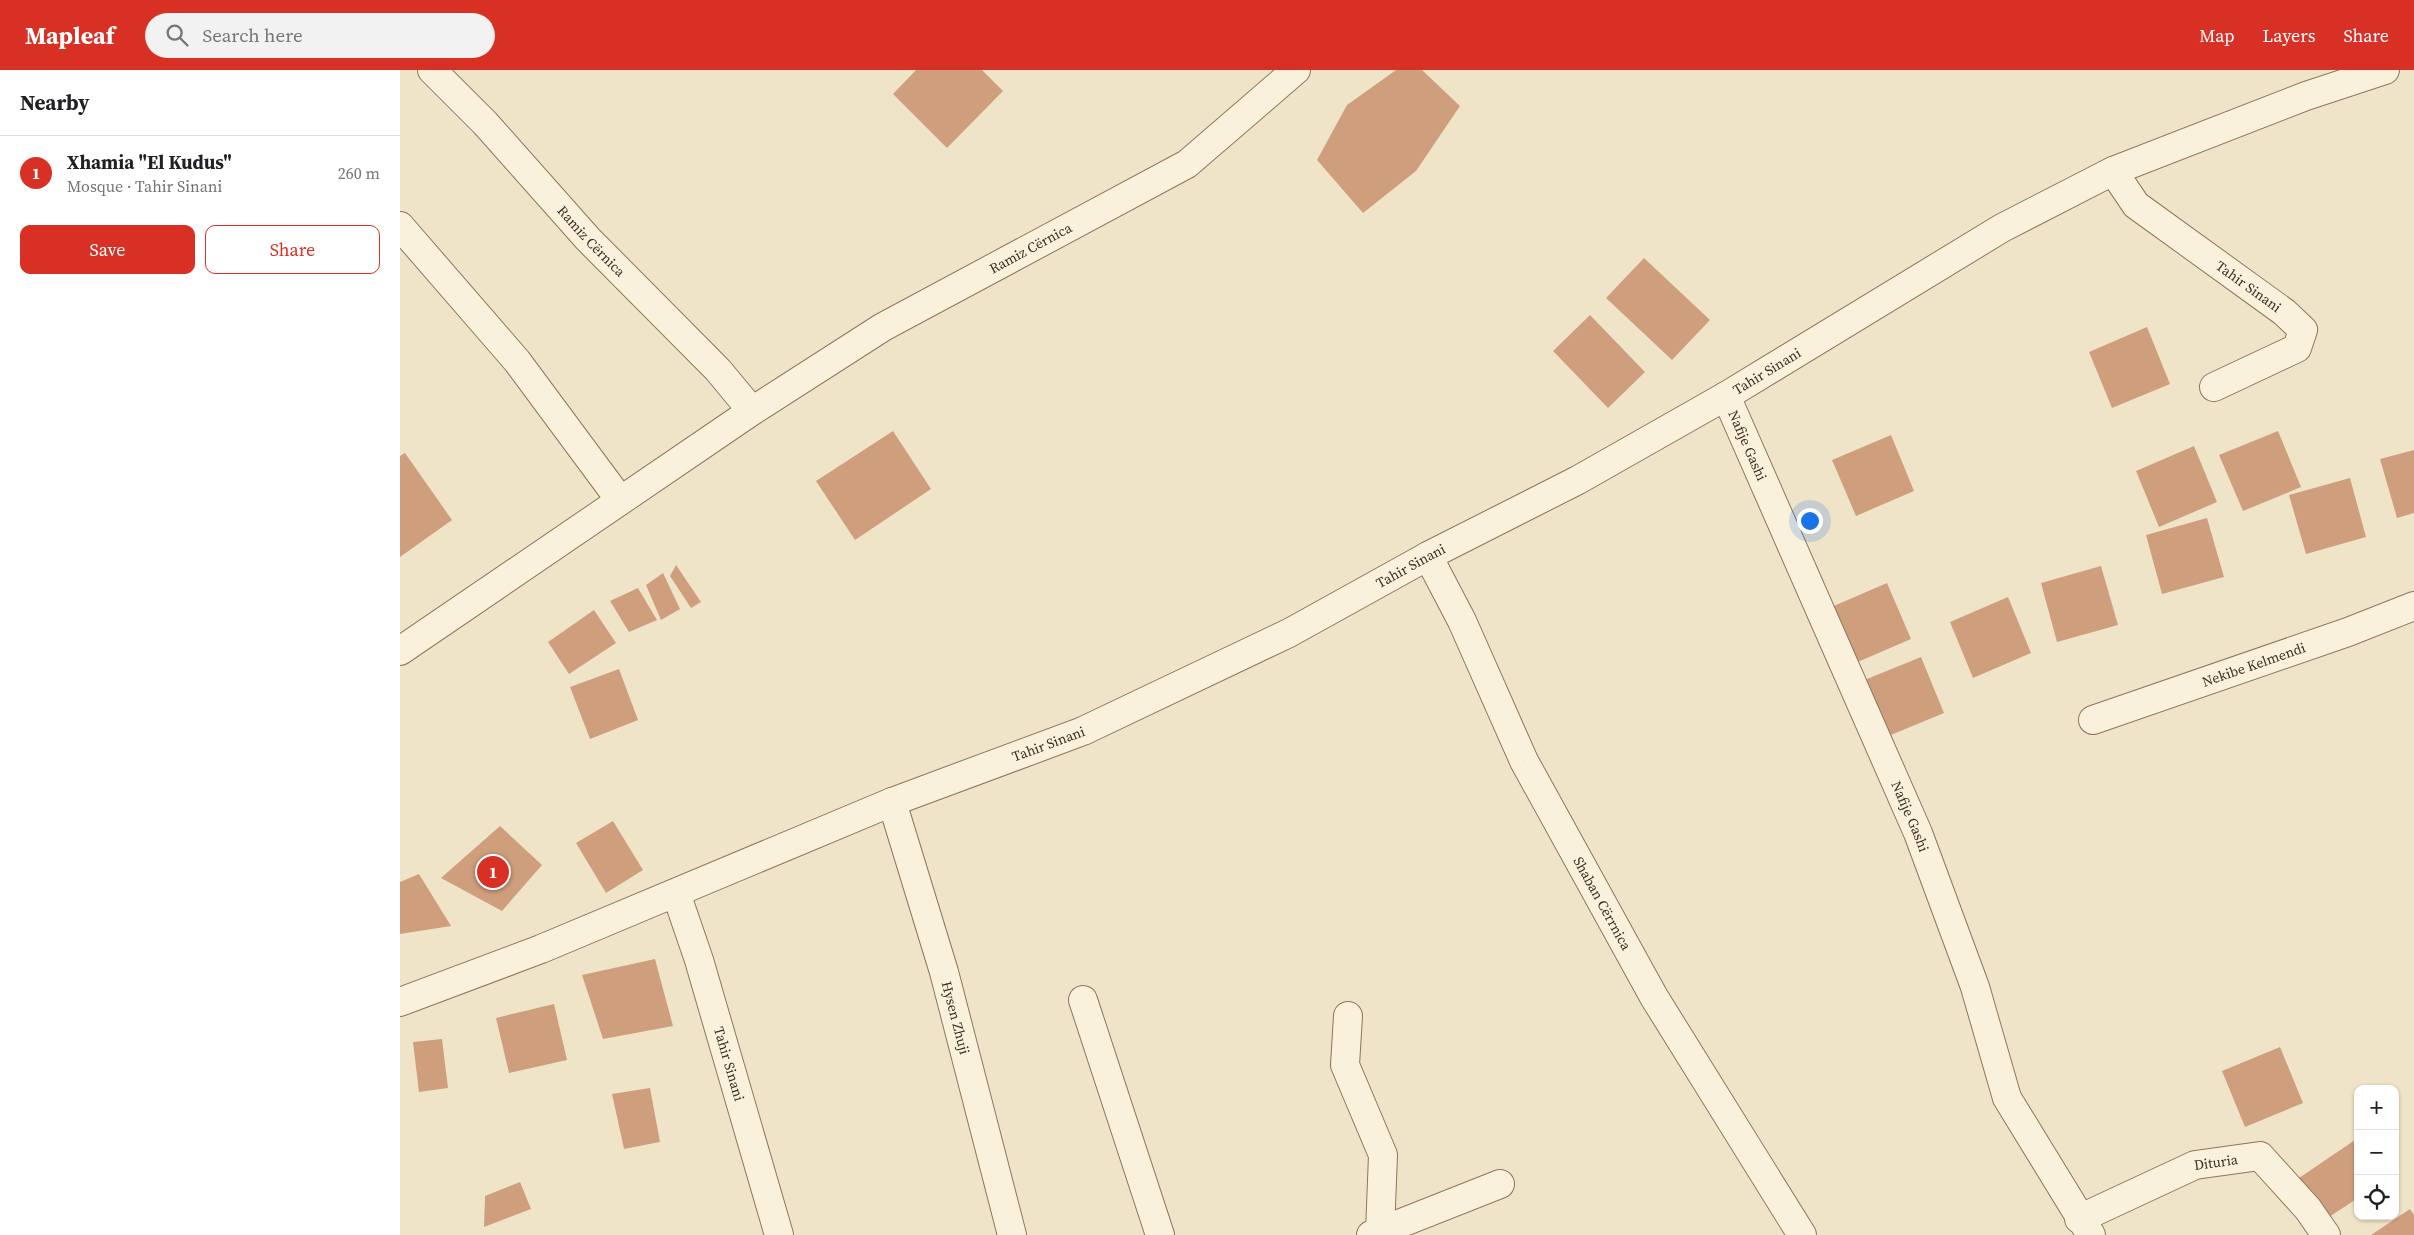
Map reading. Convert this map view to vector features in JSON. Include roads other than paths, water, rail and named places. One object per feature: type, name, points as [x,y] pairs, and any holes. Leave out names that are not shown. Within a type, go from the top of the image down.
[{"type":"street","name":"Ramiz Cërnica","points":[[432,70],[485,123],[588,239],[718,370],[752,411]]},
{"type":"street","name":"Ramiz Cërnica","points":[[400,651],[752,411],[883,327],[1188,164],[1296,70]]},
{"type":"street","name":"Tahir Sinani","points":[[400,1002],[542,949],[892,802],[1083,731],[1289,633],[1428,556],[1578,480],[1726,396],[2002,228],[2113,171],[2306,96],[2385,70]]},
{"type":"street","name":"Tahir Sinani","points":[[2113,171],[2136,205],[2284,312],[2303,330],[2298,348],[2214,388]]},
{"type":"street","points":[[400,226],[516,361],[620,500]]},
{"type":"street","name":"Nafije Gashi","points":[[1726,396],[1918,832],[1975,987],[2007,1098],[2085,1227]]},
{"type":"street","name":"Shaban Cërrnica","points":[[1428,556],[1462,621],[1524,761],[1649,989],[1802,1235]]},
{"type":"street","name":"Nekibe Kelmendi","points":[[2093,720],[2330,639],[2414,606]]},
{"type":"street","name":"Hysen Zhuji","points":[[892,802],[944,972],[1012,1235]]},
{"type":"street","name":"Tahir Sinani","points":[[676,893],[699,960],[779,1235]]},
{"type":"street","points":[[1083,1000],[1160,1235]]},
{"type":"street","points":[[1348,1016],[1345,1065],[1383,1155],[1375,1233],[1500,1184]]},
{"type":"street","name":"Dituria","points":[[2085,1227],[2195,1165],[2260,1156],[2308,1209],[2326,1235]]},
{"type":"place","name":"Xhamia \"El Kudus\"","points":[[493,872]]}]
